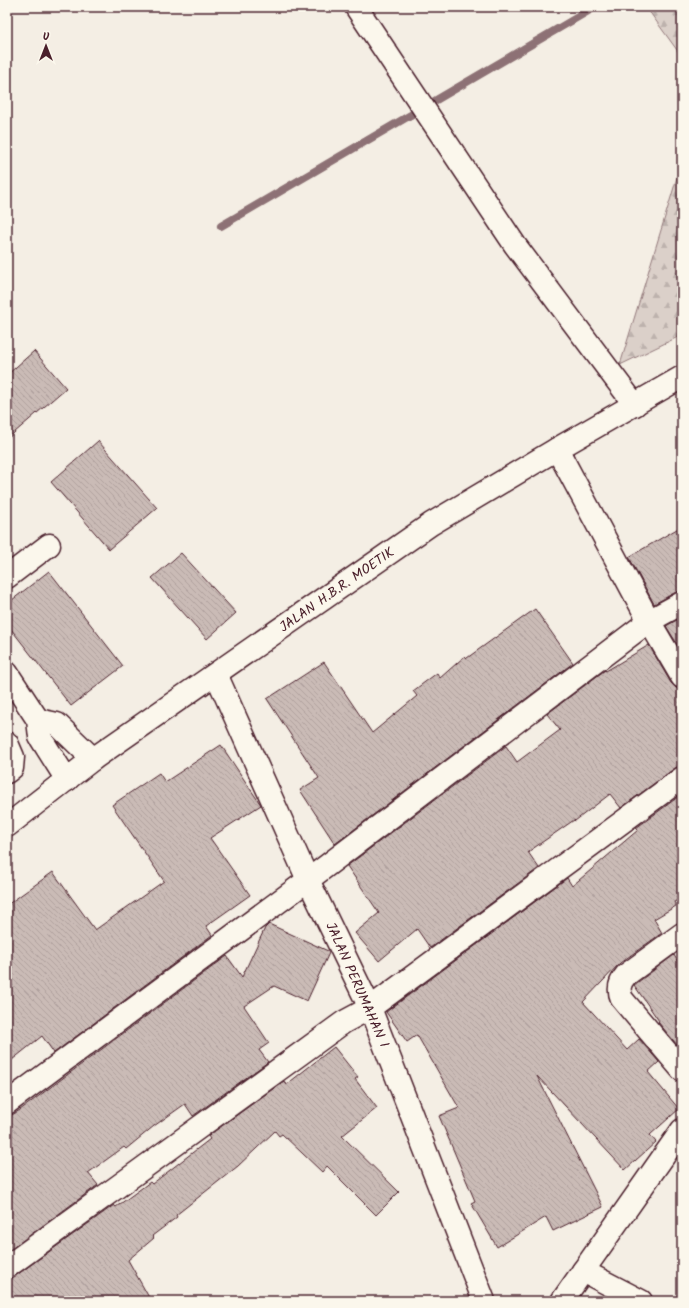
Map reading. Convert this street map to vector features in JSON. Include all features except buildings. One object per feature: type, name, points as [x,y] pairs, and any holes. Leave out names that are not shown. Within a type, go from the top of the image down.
[{"type":"street","points":[[356,7],[515,245],[635,405]]},
{"type":"street","name":"JALAN H.B.R. MOETIK","points":[[7,826],[93,759],[431,524],[682,377]]},
{"type":"street","points":[[558,449],[649,621],[682,677]]},
{"type":"street","points":[[7,577],[49,545]]},
{"type":"street","points":[[7,1103],[308,880],[649,621],[682,603]]},
{"type":"street","name":"JALAN PERUMAHAN I","points":[[216,674],[308,880],[370,1008],[484,1301]]},
{"type":"street","points":[[9,680],[38,720],[40,737],[67,780]]},
{"type":"street","points":[[38,720],[57,724],[93,759]]},
{"type":"street","points":[[7,743],[14,757],[12,768],[7,772]]},
{"type":"street","points":[[7,1267],[344,1022],[370,1008],[682,778]]},
{"type":"street","points":[[682,934],[626,975],[621,980],[619,986],[619,993],[622,999],[682,1070]]},
{"type":"street","points":[[562,1301],[682,1130]]},
{"type":"street","points":[[583,1271],[641,1301]]},
{"type":"green space","points":[[646,7],[682,7],[682,57]]},
{"type":"green space","points":[[682,161],[682,335],[620,365]]},
{"type":"waterway","points":[[221,226],[595,7]]}]
